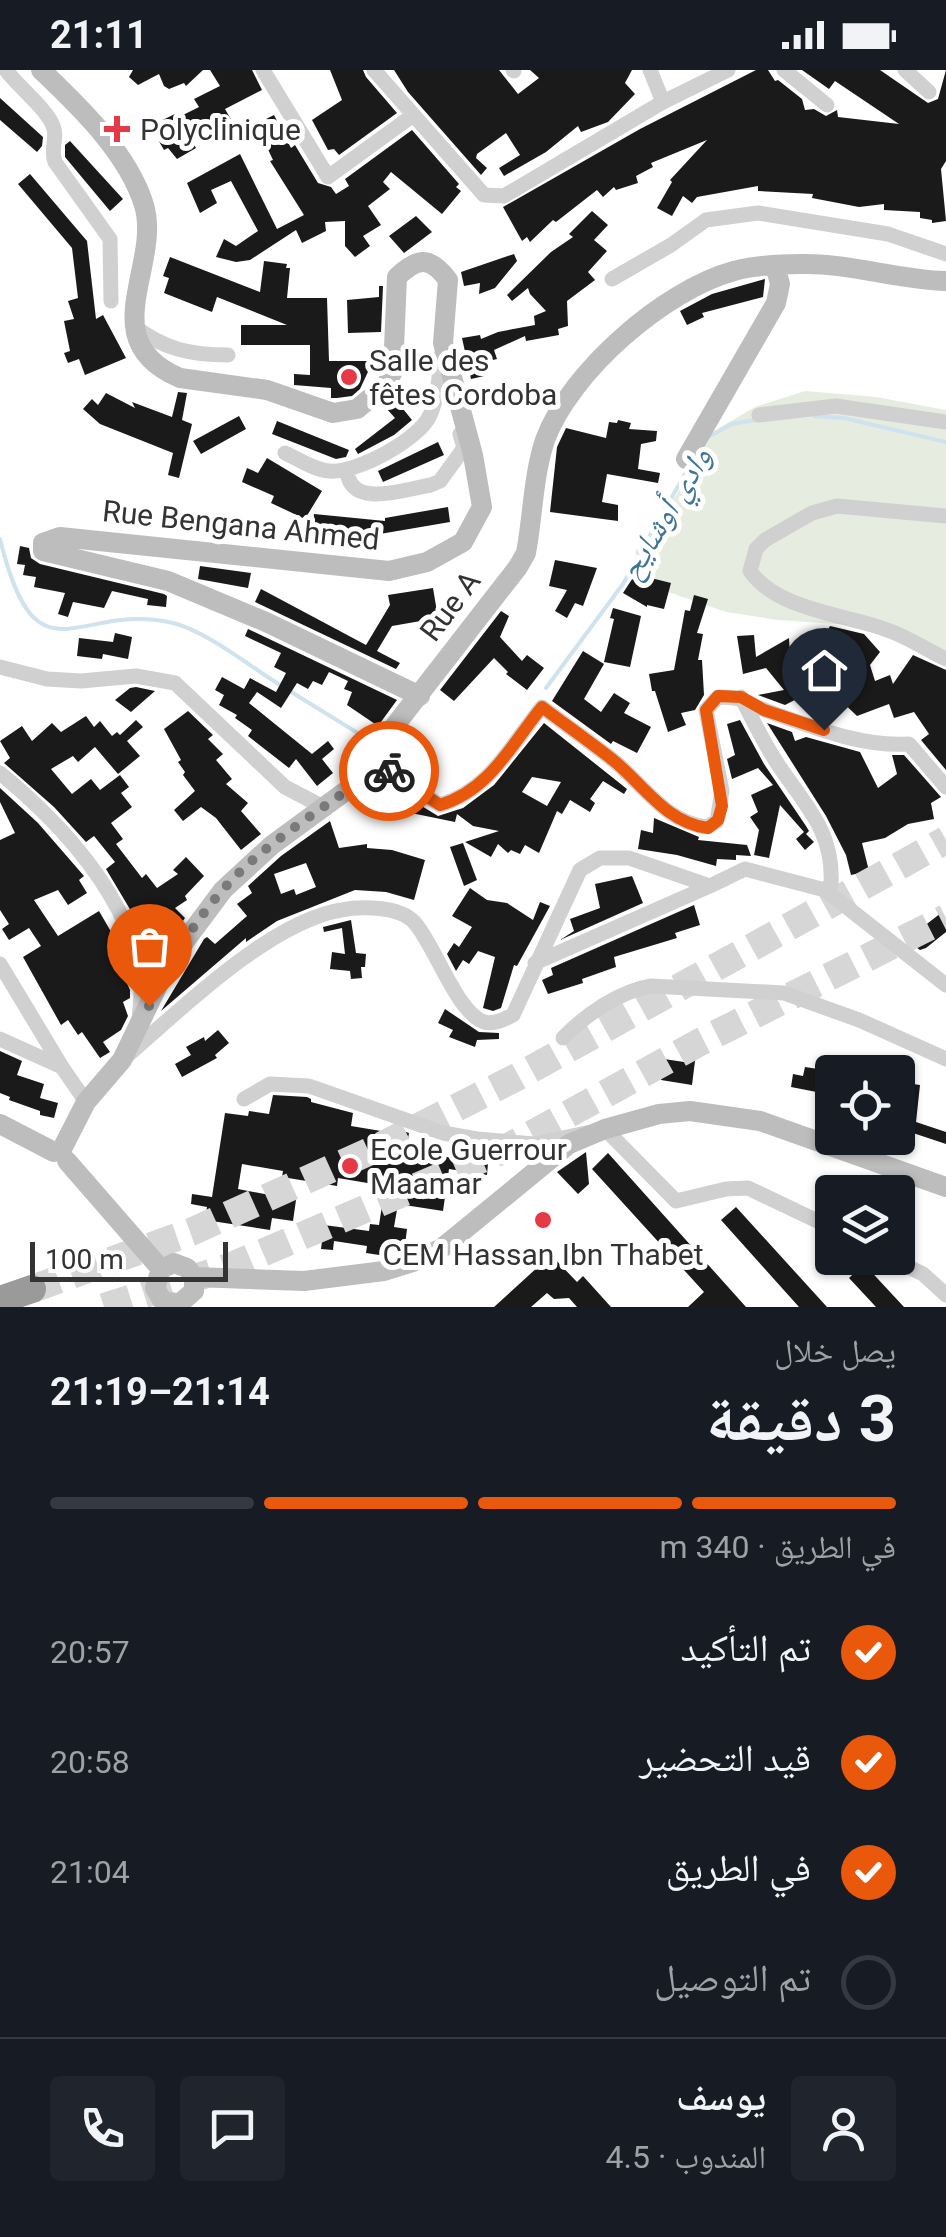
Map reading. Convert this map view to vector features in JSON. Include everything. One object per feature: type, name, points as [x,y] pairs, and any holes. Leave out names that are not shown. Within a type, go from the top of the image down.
[{"type":"highway","points":[[0,1300],[32,1289]]},
{"type":"street","points":[[6,70],[52,122],[55,162],[110,239],[111,300]]},
{"type":"street","points":[[41,70],[113,149],[138,190],[148,226],[134,326],[151,339],[184,352],[228,355]]},
{"type":"street","points":[[262,70],[328,177],[412,116]]},
{"type":"street","points":[[374,70],[484,195],[504,196],[663,102],[728,70]]},
{"type":"street","points":[[650,70],[663,102]]},
{"type":"street","points":[[784,70],[827,105]]},
{"type":"street","points":[[906,70],[929,92]]},
{"type":"street","points":[[612,279],[706,220],[758,213],[888,234],[946,254]]},
{"type":"street","name":"Rue Bengana Ahmed","points":[[134,326],[148,356],[180,378],[267,390],[333,413],[357,409],[386,385],[393,371],[397,277],[410,264],[422,261],[438,267],[448,280],[443,343],[473,455],[482,507],[463,542],[427,562],[389,571],[115,541],[53,538],[43,544],[43,551],[168,580],[420,696]]},
{"type":"street","name":"Rue A","points":[[61,1153],[86,1102],[122,1060],[185,941],[224,890],[246,866],[369,774],[369,758],[526,552],[545,441],[556,416],[584,374],[661,307],[732,271],[808,264],[946,281]]},
{"type":"street","points":[[686,459],[776,304],[780,294],[774,265]]},
{"type":"street","points":[[285,453],[324,470],[347,470],[375,459],[421,430],[434,405],[443,343]]},
{"type":"street","points":[[347,470],[354,489],[368,495],[440,481],[464,448],[452,397]]},
{"type":"street","points":[[759,415],[836,406],[946,422]]},
{"type":"street","points":[[946,516],[838,506],[812,513],[765,540],[756,549],[750,571],[760,586],[823,613],[890,631],[946,659]]},
{"type":"street","points":[[0,667],[46,679],[81,681],[136,676],[175,683],[285,787],[325,808]]},
{"type":"street","points":[[369,758],[440,805],[472,792],[491,775],[542,707],[616,762],[666,810],[690,826],[708,828],[718,820],[722,791],[706,710],[718,696],[741,697],[764,710],[824,730],[882,746],[909,744],[946,787]]},
{"type":"street","points":[[741,697],[778,766],[826,835],[832,884],[825,890]]},
{"type":"street","points":[[0,773],[46,810],[124,919],[141,981],[138,1029]]},
{"type":"street","points":[[122,1060],[237,964],[283,932],[340,910],[385,909],[413,920],[454,990],[476,1017],[487,1023],[513,1015],[580,870],[600,858],[629,858],[710,886]]},
{"type":"street","points":[[535,963],[745,869],[825,890],[946,985]]},
{"type":"street","points":[[0,964],[86,1102]]},
{"type":"street","points":[[564,1038],[606,1004],[633,989],[651,986],[784,993],[859,1020],[946,1059]]},
{"type":"street","points":[[0,1039],[62,1067]]},
{"type":"street","points":[[244,1099],[270,1084],[309,1086],[443,1133],[534,1144],[659,1114],[690,1111],[729,1115],[760,1120],[946,1186]]},
{"type":"street","points":[[0,1124],[61,1153],[160,1269]]},
{"type":"street","points":[[604,1129],[676,1201],[748,1188],[815,1220]]},
{"type":"street","points":[[160,1269],[181,1264],[194,1277],[304,1281],[349,1277],[413,1262],[442,1248],[569,1144],[604,1129]]},
{"type":"street","points":[[160,1269],[154,1281],[158,1295],[168,1304],[178,1306],[186,1302],[194,1291],[194,1277]]},
{"type":"street","points":[[915,1270],[946,1295]]},
{"type":"shaded area","points":[[805,391],[876,397],[946,410],[946,651],[895,628],[778,620],[726,612],[651,586],[635,552],[675,497],[714,431],[755,407]]},
{"type":"building","points":[[133,70],[203,70],[186,86],[184,83],[169,89],[159,74],[138,85],[129,77]]},
{"type":"building","points":[[210,70],[252,70],[262,90],[225,109],[236,128],[218,137],[210,124],[189,136],[196,148],[177,159],[168,148],[164,150],[150,126],[199,107],[194,99],[220,86]]},
{"type":"building","points":[[330,70],[363,70],[397,113],[339,155],[334,149],[328,150],[312,120],[342,100]]},
{"type":"building","points":[[394,70],[499,70],[518,94],[539,78],[530,70],[632,70],[625,83],[635,94],[608,122],[581,132],[578,126],[546,152],[504,176],[499,168],[520,155],[506,133],[477,154],[476,158],[487,168],[481,175],[408,92]]},
{"type":"building","points":[[756,70],[768,70],[775,81],[802,99],[805,110],[814,109],[826,116],[837,110],[838,117],[899,124],[835,81],[829,89],[802,70],[880,70],[928,103],[938,99],[946,70],[946,161],[941,169],[946,221],[932,223],[920,218],[920,212],[884,210],[884,204],[859,207],[812,198],[813,194],[758,191],[758,186],[697,197],[692,203],[683,196],[672,216],[657,208],[670,180],[707,140],[651,163],[653,167],[636,176],[638,183],[616,190],[614,187],[603,197],[597,190],[556,222],[553,220],[530,242],[527,237],[522,241],[503,207],[640,129]]},
{"type":"building","points":[[0,98],[43,137],[37,152],[0,120]]},
{"type":"building","points":[[274,115],[291,148],[295,145],[318,183],[331,187],[336,194],[349,186],[345,179],[412,130],[461,191],[442,214],[391,172],[383,182],[390,189],[368,206],[381,225],[363,236],[370,246],[355,257],[345,246],[345,221],[325,222],[326,231],[302,243],[296,230],[250,260],[236,262],[216,257],[224,239],[236,246],[258,231],[231,181],[211,190],[217,203],[200,213],[187,183],[240,154],[277,229],[304,215],[270,161],[273,160],[256,124]]},
{"type":"building","points":[[70,141],[123,199],[110,211],[65,157],[65,145]]},
{"type":"building","points":[[30,174],[87,241],[96,319],[103,315],[126,358],[85,375],[79,359],[68,363],[64,353],[70,351],[64,321],[74,319],[68,301],[78,298],[72,248],[18,184]]},
{"type":"building","points":[[592,211],[608,225],[594,240],[607,251],[588,272],[595,280],[567,301],[568,326],[558,329],[559,335],[526,341],[525,336],[494,350],[497,359],[481,363],[484,376],[471,379],[462,338],[480,335],[481,339],[535,325],[534,316],[546,311],[528,288],[512,301],[507,295],[551,252],[573,237],[569,234]]},
{"type":"building","points":[[416,216],[432,232],[404,253],[389,236]]},
{"type":"building","points":[[514,254],[517,261],[495,288],[479,294],[480,283],[464,286],[461,272]]},
{"type":"building","points":[[170,257],[260,292],[264,261],[287,264],[287,298],[327,298],[329,361],[373,361],[360,389],[352,396],[331,398],[331,388],[294,385],[294,374],[310,375],[310,345],[241,345],[241,325],[287,325],[217,297],[212,312],[164,293],[169,278],[163,276]]},
{"type":"building","points":[[765,279],[763,297],[702,313],[704,317],[687,325],[680,311],[712,294]]},
{"type":"building","points":[[379,286],[383,286],[381,332],[348,333],[347,300],[379,297]]},
{"type":"building","points":[[178,392],[187,393],[182,420],[192,424],[179,478],[168,475],[173,453],[100,424],[83,409],[92,399],[98,405],[106,393],[135,408],[132,402],[172,417]]},
{"type":"building","points":[[395,399],[412,420],[394,435],[358,454],[355,449],[395,418],[386,408]]},
{"type":"building","points":[[239,416],[246,429],[201,454],[193,441]]},
{"type":"building","points":[[277,421],[349,450],[346,457],[336,459],[272,434]]},
{"type":"building","points":[[609,422],[631,423],[629,429],[657,431],[656,441],[641,444],[638,469],[660,473],[658,483],[607,474],[602,502],[618,505],[618,521],[550,512],[557,447],[566,428],[606,438]]},
{"type":"building","points":[[438,442],[444,455],[383,482],[378,471]]},
{"type":"building","points":[[267,458],[322,491],[305,519],[271,503],[274,496],[242,482],[247,468],[258,473]]},
{"type":"building","points":[[448,507],[450,522],[374,535],[313,529],[314,514],[385,521]]},
{"type":"building","points":[[20,546],[29,548],[31,558],[40,564],[164,594],[166,607],[147,605],[148,599],[112,591],[104,608],[73,602],[68,617],[58,614],[65,593],[34,587],[36,577],[23,575],[25,565],[17,564]]},
{"type":"building","points":[[555,560],[597,568],[583,606],[575,603],[567,618],[555,611],[567,590],[549,586]]},
{"type":"building","points":[[200,566],[251,573],[248,588],[198,579]]},
{"type":"building","points":[[638,570],[671,583],[664,609],[647,607],[623,593]]},
{"type":"building","points":[[433,588],[438,618],[392,626],[377,651],[400,663],[396,669],[255,602],[261,589],[366,645],[390,605],[388,595]]},
{"type":"building","points":[[694,595],[708,599],[697,633],[703,634],[698,660],[702,660],[704,695],[695,710],[681,713],[686,725],[668,732],[649,674],[674,670],[685,610],[690,611]]},
{"type":"building","points":[[613,608],[641,616],[630,667],[604,662]]},
{"type":"building","points":[[501,611],[509,616],[500,637],[522,661],[527,655],[544,668],[527,690],[506,674],[494,658],[454,701],[440,690]]},
{"type":"building","points":[[830,626],[864,634],[880,652],[870,665],[875,681],[890,675],[893,684],[913,655],[946,670],[946,770],[921,740],[929,734],[914,712],[894,718],[889,704],[857,716],[834,694],[814,704],[811,695],[865,665],[842,641],[837,650],[822,641]]},
{"type":"building","points":[[248,629],[397,700],[378,726],[347,705],[352,692],[344,689],[348,681],[329,672],[322,685],[313,681],[308,689],[297,683],[281,708],[257,692],[249,703],[312,754],[328,741],[334,749],[322,759],[333,773],[317,786],[296,759],[289,768],[248,736],[252,730],[235,718],[237,715],[219,705],[224,695],[215,690],[222,677],[244,689],[250,678],[276,692],[286,673],[274,667],[281,653],[245,636]]},
{"type":"building","points":[[115,633],[132,637],[128,659],[103,654],[102,659],[77,656],[79,638],[113,642]]},
{"type":"building","points":[[754,635],[756,657],[789,638],[790,655],[795,652],[805,673],[809,665],[818,688],[785,705],[758,695],[784,690],[766,668],[743,674],[737,636]]},
{"type":"building","points":[[583,651],[604,664],[584,699],[601,712],[614,693],[630,703],[624,713],[651,727],[637,753],[613,741],[611,744],[552,701]]},
{"type":"building","points":[[136,687],[155,691],[131,712],[115,700]]},
{"type":"building","points":[[188,711],[213,735],[208,739],[223,754],[216,760],[232,779],[226,784],[248,803],[241,811],[261,834],[241,850],[216,818],[201,807],[183,821],[174,810],[195,791],[183,775],[178,762],[181,760],[164,729]]},
{"type":"building","points":[[86,716],[94,727],[100,721],[112,736],[117,732],[120,735],[136,720],[143,727],[127,741],[140,756],[118,774],[95,747],[78,762],[73,756],[51,769],[72,794],[91,779],[100,790],[120,775],[129,787],[121,793],[132,807],[111,823],[123,839],[116,844],[142,878],[146,874],[157,888],[178,874],[173,870],[186,857],[204,876],[185,896],[187,900],[175,908],[185,918],[168,942],[139,912],[150,952],[147,953],[134,916],[106,869],[115,862],[94,836],[86,842],[54,807],[4,763],[10,758],[0,741],[22,726],[32,741],[52,723],[61,732]]},
{"type":"building","points":[[740,720],[809,831],[806,834],[814,842],[805,850],[796,839],[804,832],[780,805],[769,858],[754,855],[759,830],[750,817],[758,812],[751,795],[773,785],[758,768],[732,779],[727,759],[735,755],[727,724]]},
{"type":"building","points":[[544,723],[627,789],[624,794],[603,781],[590,799],[595,803],[590,812],[570,800],[562,814],[557,811],[539,853],[525,845],[520,854],[511,850],[508,853],[498,844],[491,857],[465,842],[499,831],[473,826],[457,814],[455,822],[411,813],[413,804],[395,799],[397,791],[438,816],[463,808],[494,785]],"holes":[[[532,777],[561,782],[547,806],[522,792]]]},
{"type":"building","points":[[767,723],[792,732],[795,741],[806,737],[860,752],[878,788],[897,774],[892,755],[904,755],[941,797],[931,803],[934,819],[908,824],[885,838],[862,843],[869,871],[851,875],[846,855],[826,816]]},
{"type":"building","points":[[0,788],[38,823],[84,876],[79,880],[87,893],[68,905],[58,890],[34,900],[58,936],[99,911],[124,954],[127,969],[122,972],[130,998],[123,1002],[128,1016],[121,1030],[103,1042],[110,1052],[100,1058],[68,1020],[61,1025],[23,957],[41,946],[29,928],[9,940],[2,929],[9,924],[0,910],[0,840],[15,833],[0,802]]},
{"type":"building","points":[[654,818],[699,837],[698,840],[747,845],[751,856],[717,859],[716,866],[638,849],[641,830],[653,833]]},
{"type":"building","points":[[330,821],[339,848],[367,844],[367,848],[392,850],[425,860],[414,900],[386,892],[355,890],[277,921],[246,942],[246,938],[161,1011],[204,939],[207,937],[215,944],[247,916],[237,904],[252,893],[248,886],[281,856]],"holes":[[[306,863],[316,887],[296,895],[294,889],[281,894],[274,874]]]},
{"type":"building","points":[[463,843],[477,880],[464,886],[450,847]]},
{"type":"building","points":[[632,876],[643,903],[560,940],[574,931],[570,919],[600,908],[595,884]]},
{"type":"building","points":[[470,888],[487,900],[507,903],[533,920],[540,902],[550,906],[517,966],[514,965],[501,1008],[493,1011],[483,1008],[495,957],[478,951],[469,964],[463,960],[456,971],[447,954],[454,943],[459,947],[472,927],[452,916]]},
{"type":"building","points":[[694,905],[700,925],[675,933],[677,938],[614,957],[616,967],[548,994],[542,980],[553,975],[551,968]]},
{"type":"building","points":[[941,913],[946,920],[946,932],[926,948],[920,950],[906,940]]},
{"type":"building","points":[[351,920],[356,953],[366,954],[362,978],[351,979],[350,971],[330,969],[332,952],[345,954],[342,928],[324,932],[323,927]]},
{"type":"building","points":[[445,1009],[479,1032],[499,1033],[499,1039],[477,1040],[475,1047],[449,1037],[453,1030],[438,1023]]},
{"type":"building","points":[[218,1030],[229,1043],[215,1055],[217,1058],[182,1077],[175,1064],[191,1055],[186,1047],[204,1037],[205,1041]]},
{"type":"building","points":[[0,1051],[22,1061],[17,1075],[44,1084],[40,1098],[58,1103],[54,1118],[40,1115],[40,1111],[0,1093]]},
{"type":"building","points":[[686,1051],[696,1053],[692,1085],[661,1080],[664,1059],[684,1062]]},
{"type":"building","points":[[805,1067],[815,1069],[815,1092],[791,1087],[793,1074],[803,1076]]},
{"type":"building","points":[[915,1084],[920,1085],[916,1122],[946,1132],[946,1144],[915,1134]]},
{"type":"building","points":[[273,1095],[307,1097],[311,1102],[353,1113],[351,1126],[393,1133],[394,1128],[409,1133],[406,1151],[488,1163],[487,1175],[449,1169],[443,1211],[398,1204],[394,1227],[407,1229],[405,1245],[391,1243],[386,1256],[366,1253],[367,1246],[334,1241],[333,1250],[321,1249],[324,1225],[369,1231],[370,1224],[379,1225],[385,1186],[338,1178],[337,1186],[282,1177],[283,1171],[242,1164],[238,1189],[296,1200],[293,1221],[272,1218],[270,1230],[205,1220],[207,1207],[191,1204],[192,1194],[212,1197],[225,1113],[269,1114]]},
{"type":"building","points":[[586,1152],[589,1184],[578,1194],[557,1172]]},
{"type":"building","points":[[608,1153],[746,1307],[688,1307],[704,1292],[592,1169]]},
{"type":"building","points":[[736,1207],[827,1307],[799,1307],[721,1220]]},
{"type":"building","points":[[551,1255],[577,1282],[583,1276],[611,1307],[577,1307],[569,1298],[554,1299],[547,1293],[531,1307],[494,1307]]},
{"type":"building","points":[[874,1275],[904,1307],[876,1307],[849,1278]]},
{"type":"waterway","name":"وادي أوشايح","points":[[814,416],[844,418],[946,442]]},
{"type":"waterway","name":"وادي أوشايح","points":[[708,437],[732,424],[755,420]]},
{"type":"waterway","name":"وادي أوشايح","points":[[546,688],[623,584],[690,465]]},
{"type":"waterway","points":[[0,539],[14,585],[29,613],[46,626],[64,629],[140,619],[173,623],[214,642],[280,685]]},
{"type":"waterway","points":[[288,690],[374,743]]},
{"type":"tunnel","points":[[32,1289],[191,1232],[377,1148],[517,1077],[946,840]]},
{"type":"tunnel","points":[[104,1307],[229,1267],[501,1151],[702,1041],[946,918]]},
{"type":"way so far","points":[[149,1006],[185,941],[246,866],[369,774],[369,758],[389,771]]},
{"type":"place","name":"Polyclinique","points":[[117,129]]},
{"type":"place","name":"Salle des fêtes Cordoba","points":[[349,377]]},
{"type":"place","name":"Ecole Guerrour Maamar","points":[[350,1166]]},
{"type":"place","name":"CEM Hassan Ibn Thabet","points":[[543,1220]]},
{"type":"route","points":[[389,771],[440,805],[455,800],[472,792],[491,775],[542,707],[616,762],[666,810],[690,826],[708,828],[718,820],[722,806],[706,710],[718,696],[741,697],[764,710],[824,730]]}]
